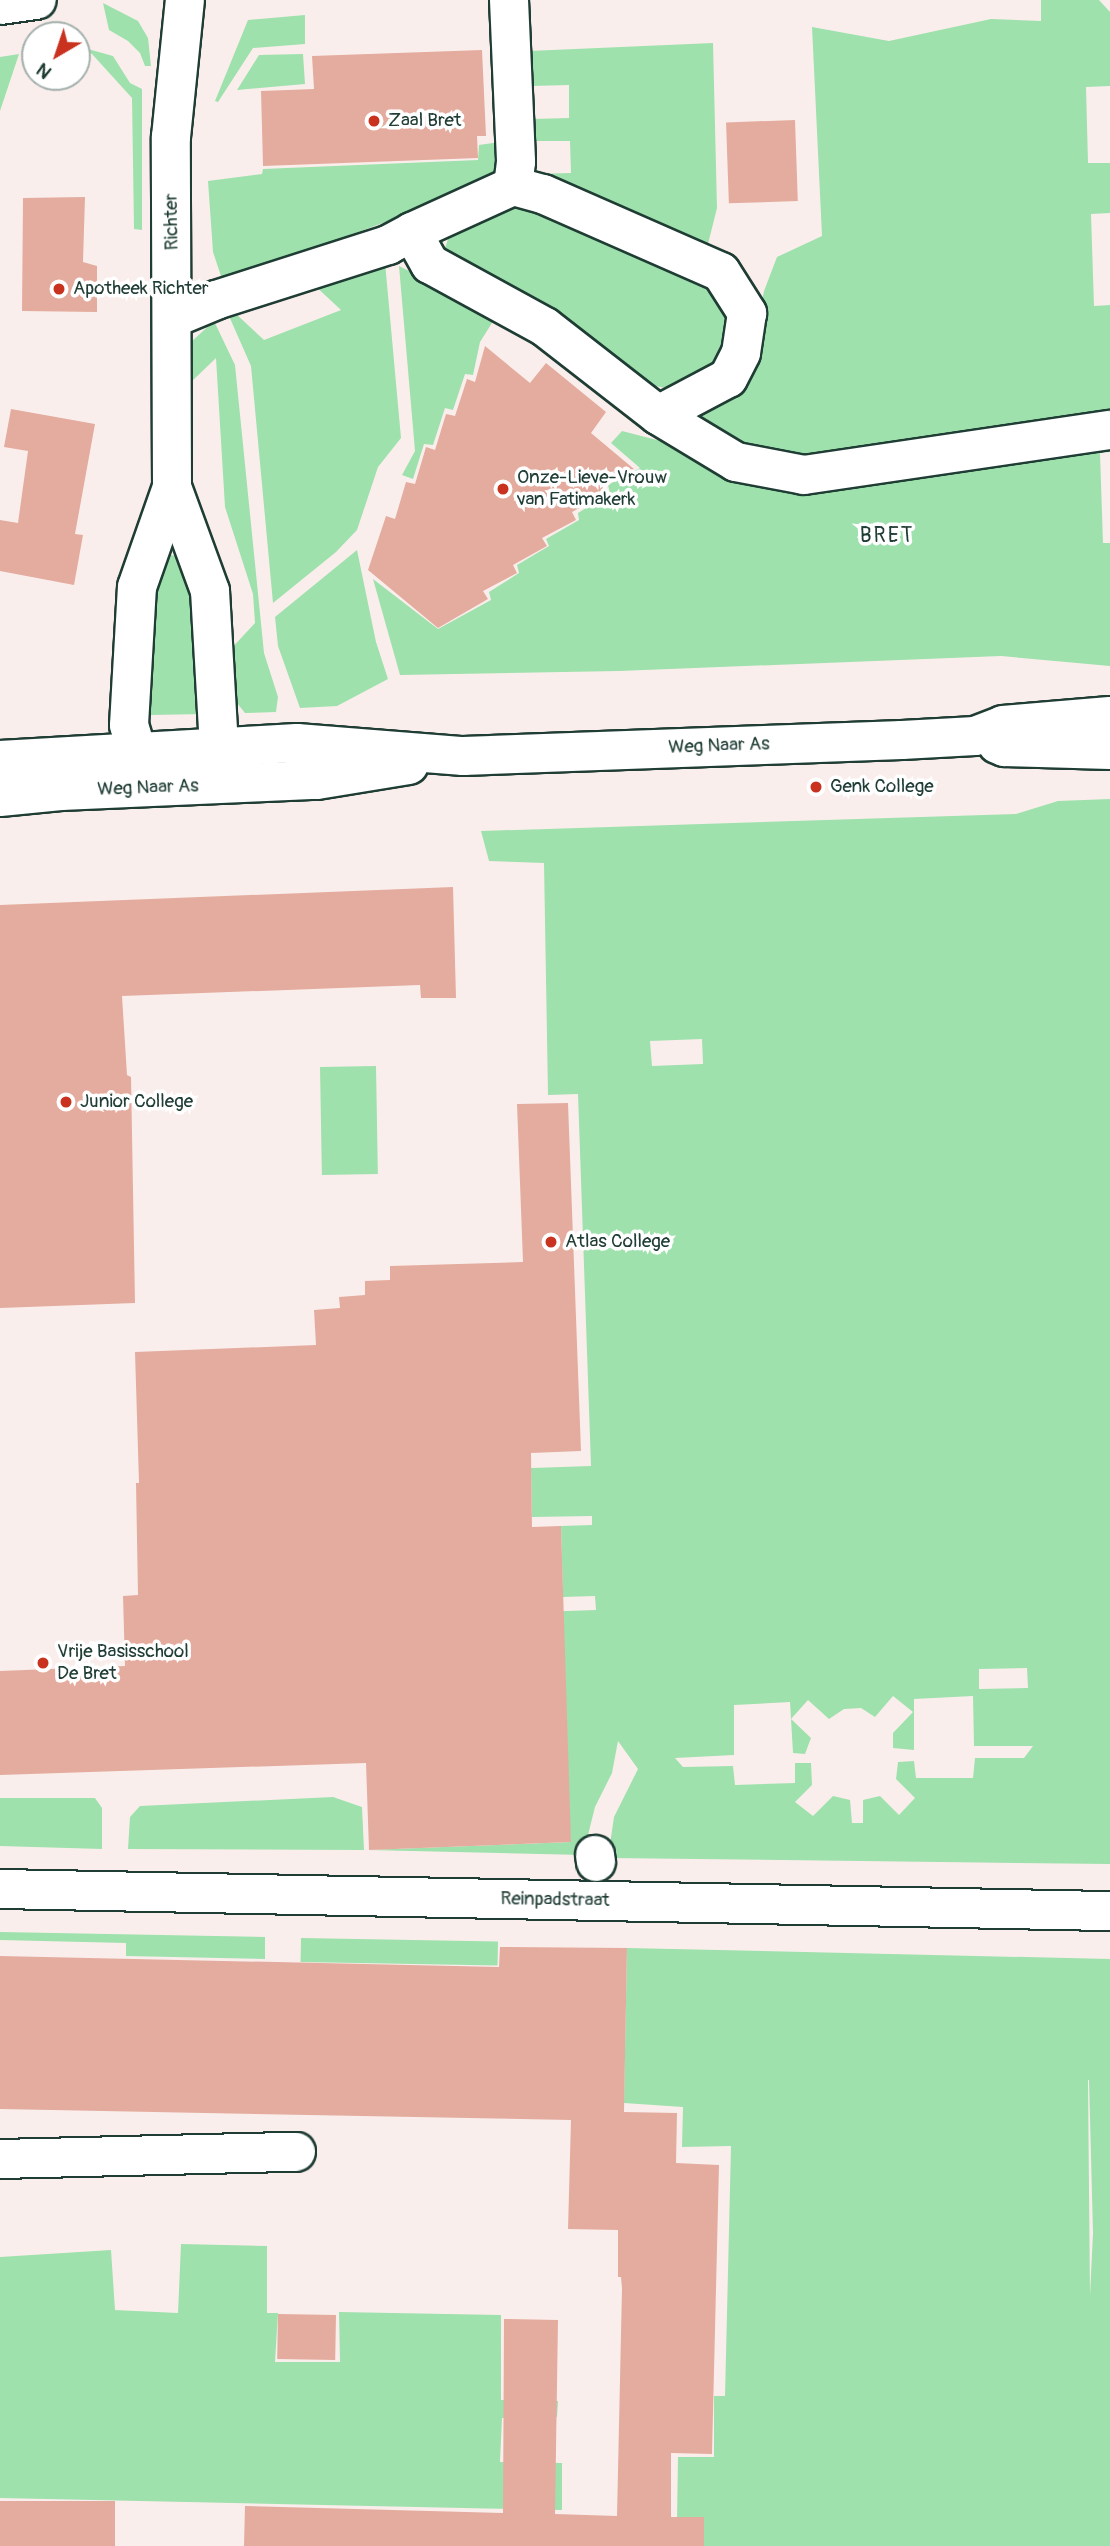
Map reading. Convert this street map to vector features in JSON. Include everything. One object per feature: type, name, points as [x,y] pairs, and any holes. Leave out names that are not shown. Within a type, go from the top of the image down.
[{"type":"street","points":[[0,5],[37,0]]},
{"type":"street","name":"Richter","points":[[148,788],[129,725],[137,587],[172,486],[171,137],[185,0]]},
{"type":"street","points":[[509,0],[516,162],[513,186]]},
{"type":"street","points":[[173,318],[216,300],[388,245],[513,186],[543,194],[721,272],[747,313],[741,353],[728,378],[658,415]]},
{"type":"street","points":[[412,232],[430,264],[545,327],[658,415],[736,462],[804,475],[1110,430]]},
{"type":"street","name":"Richter","points":[[172,486],[210,592],[222,786]]},
{"type":"street","name":"Weg Naar As","points":[[0,797],[317,780],[463,756],[975,736],[1003,725],[1110,716]]},
{"type":"street","name":"Weg Naar As","points":[[975,736],[1004,747],[1110,750]]},
{"type":"street","name":"Weg Naar As","points":[[0,760],[316,743],[463,756]]},
{"type":"street","name":"Reinpadstraat","points":[[0,1889],[1110,1911]]},
{"type":"street","points":[[0,2159],[296,2152]]},
{"type":"green space","points":[[1041,0],[1099,0],[1110,12],[1110,86],[1086,87],[1088,163],[1110,163],[1110,213],[1091,214],[1094,306],[1110,305],[1110,412],[797,463],[696,429],[694,410],[751,355],[764,291],[777,257],[822,236],[812,27],[889,41],[991,19],[1041,21]]},
{"type":"green space","points":[[103,3],[138,21],[148,38],[151,66],[145,66],[140,53],[128,41],[109,30]]},
{"type":"green space","points":[[305,15],[305,44],[253,48],[218,102],[215,101],[248,20]]},
{"type":"green space","points":[[713,43],[717,208],[708,244],[696,246],[534,174],[571,173],[570,141],[533,141],[532,119],[569,118],[569,85],[531,86],[529,51]]},
{"type":"green space","points":[[91,50],[113,56],[130,83],[142,89],[142,230],[134,229],[132,98]]},
{"type":"green space","points":[[19,54],[0,111],[0,57]]},
{"type":"green space","points":[[303,54],[305,84],[237,90],[259,55]]},
{"type":"green space","points":[[500,142],[499,171],[475,189],[223,282],[213,252],[208,181],[262,174],[263,169],[478,160],[479,145]]},
{"type":"green space","points":[[529,202],[724,294],[733,325],[725,360],[676,390],[645,384],[602,347],[531,297],[455,261],[445,248],[448,239],[461,229]]},
{"type":"green space","points":[[385,262],[401,438],[378,467],[357,530],[336,552],[273,603],[251,366],[229,316],[235,313],[264,340],[341,310],[311,282]]},
{"type":"green space","points":[[399,266],[497,315],[480,342],[473,375],[465,374],[453,410],[445,408],[433,445],[424,444],[413,479],[402,475],[415,451]]},
{"type":"green space","points":[[214,321],[235,365],[264,653],[278,697],[276,712],[245,713],[233,698],[229,651],[255,623],[253,594],[225,507],[216,358],[189,384],[191,342]]},
{"type":"green space","points":[[622,431],[684,447],[752,477],[1110,436],[1110,452],[1100,453],[1103,543],[1110,543],[1110,666],[1001,656],[619,671],[400,675],[373,579],[438,629],[491,600],[489,592],[519,573],[517,565],[549,546],[546,539],[579,520],[578,513],[610,493],[608,485],[640,468],[611,443]]},
{"type":"green space","points":[[357,550],[376,642],[388,679],[337,706],[300,708],[278,646],[275,617]]},
{"type":"green space","points":[[170,555],[179,556],[192,578],[205,714],[150,715],[144,693],[144,628],[165,558]]},
{"type":"green space","points":[[1110,799],[1110,1864],[608,1858],[614,1817],[638,1769],[618,1741],[612,1773],[595,1807],[583,1855],[368,1850],[571,1842],[536,1612],[596,1610],[595,1596],[563,1597],[561,1526],[592,1525],[592,1516],[532,1517],[531,1468],[591,1466],[578,1094],[548,1095],[544,863],[489,861],[481,831],[1016,814],[1058,801]],"holes":[[[702,1039],[703,1064],[652,1066],[650,1041]],[[1027,1668],[1028,1688],[979,1689],[979,1669]],[[893,1696],[913,1712],[893,1733],[893,1748],[914,1750],[914,1699],[973,1696],[974,1746],[1033,1746],[1024,1758],[975,1758],[973,1778],[916,1778],[914,1761],[898,1762],[896,1779],[915,1798],[899,1815],[880,1796],[863,1800],[863,1823],[852,1823],[850,1800],[833,1796],[813,1816],[795,1802],[812,1785],[811,1763],[795,1763],[795,1783],[735,1785],[733,1766],[683,1767],[675,1758],[734,1755],[734,1705],[790,1702],[791,1719],[808,1700],[829,1719],[844,1709],[861,1708],[875,1717]]]},
{"type":"green space","points":[[376,1066],[378,1174],[322,1175],[320,1067]]},
{"type":"green space","points":[[791,1719],[811,1738],[805,1754],[793,1753]]},
{"type":"green space","points":[[333,1797],[362,1807],[364,1850],[128,1849],[130,1817],[140,1806]]},
{"type":"green space","points":[[0,1798],[95,1798],[102,1808],[102,1849],[0,1846]]},
{"type":"green space","points":[[0,1932],[265,1937],[265,1959],[126,1956],[126,1943],[0,1940]]},
{"type":"green space","points":[[301,1938],[498,1941],[498,1965],[301,1962]]},
{"type":"green space","points":[[627,1948],[1110,1959],[1110,2546],[689,2546],[677,2521],[678,2457],[714,2457],[714,2396],[725,2396],[731,2146],[682,2147],[683,2107],[624,2103]],"holes":[[[1088,2080],[1089,2080],[1093,2233],[1090,2296]]]},
{"type":"green space","points":[[181,2244],[267,2246],[267,2313],[278,2313],[275,2362],[340,2362],[339,2312],[501,2315],[501,2400],[558,2401],[557,2417],[502,2418],[500,2462],[562,2463],[562,2510],[0,2498],[0,2257],[111,2250],[115,2310],[178,2313]]},
{"type":"building","name":"Zaal Bret","points":[[482,50],[486,136],[477,136],[478,158],[263,166],[261,91],[314,89],[312,56]]},
{"type":"building","points":[[795,120],[798,201],[729,203],[726,122]]},
{"type":"building","points":[[85,197],[83,262],[97,266],[97,312],[22,311],[23,198]]},
{"type":"building","name":"Onze-Lieve-Vrouw van Fatimakerk","points":[[485,346],[530,383],[546,363],[606,412],[591,433],[634,469],[601,485],[606,493],[572,512],[576,520],[542,538],[547,546],[513,565],[517,573],[483,591],[488,599],[438,628],[368,570],[386,516],[395,519],[406,482],[415,484],[426,447],[435,450],[446,414],[455,416],[467,379],[475,382]]},
{"type":"building","points":[[11,409],[95,424],[75,534],[83,535],[74,585],[0,571],[0,520],[18,523],[28,451],[4,447]]},
{"type":"building","name":"Junior College","points":[[453,887],[456,998],[421,998],[420,985],[122,996],[127,1075],[131,1077],[135,1303],[0,1308],[0,905]]},
{"type":"building","points":[[568,1103],[581,1451],[531,1453],[532,1527],[561,1526],[571,1842],[369,1850],[366,1763],[0,1775],[0,1671],[125,1666],[123,1596],[138,1595],[136,1483],[139,1483],[135,1352],[316,1345],[314,1310],[340,1308],[339,1297],[365,1295],[365,1281],[390,1280],[390,1266],[523,1262],[517,1104]]},
{"type":"building","points":[[500,1947],[627,1948],[624,2112],[677,2113],[676,2163],[719,2165],[712,2454],[671,2453],[671,2517],[704,2517],[704,2546],[244,2546],[245,2506],[503,2513],[504,2319],[558,2320],[555,2514],[617,2516],[622,2288],[621,2277],[618,2277],[618,2230],[568,2229],[571,2120],[0,2109],[0,1956],[499,1967]]},
{"type":"building","points":[[278,2314],[336,2315],[335,2360],[277,2359]]},
{"type":"building","points":[[0,2501],[115,2501],[115,2546],[0,2546]]},
{"type":"place","name":"Zaal Bret","points":[[374,121]]},
{"type":"place","name":"Apotheek Richter","points":[[59,289]]},
{"type":"place","name":"Onze-Lieve-Vrouw van Fatimakerk","points":[[503,489]]},
{"type":"place","name":"Genk College","points":[[816,787]]},
{"type":"place","name":"Junior College","points":[[66,1102]]},
{"type":"place","name":"Atlas College","points":[[551,1242]]},
{"type":"place","name":"Vrije Basisschool De Bret","points":[[43,1663]]},
{"type":"district","name":"BRET","points":[[887,536]]}]
